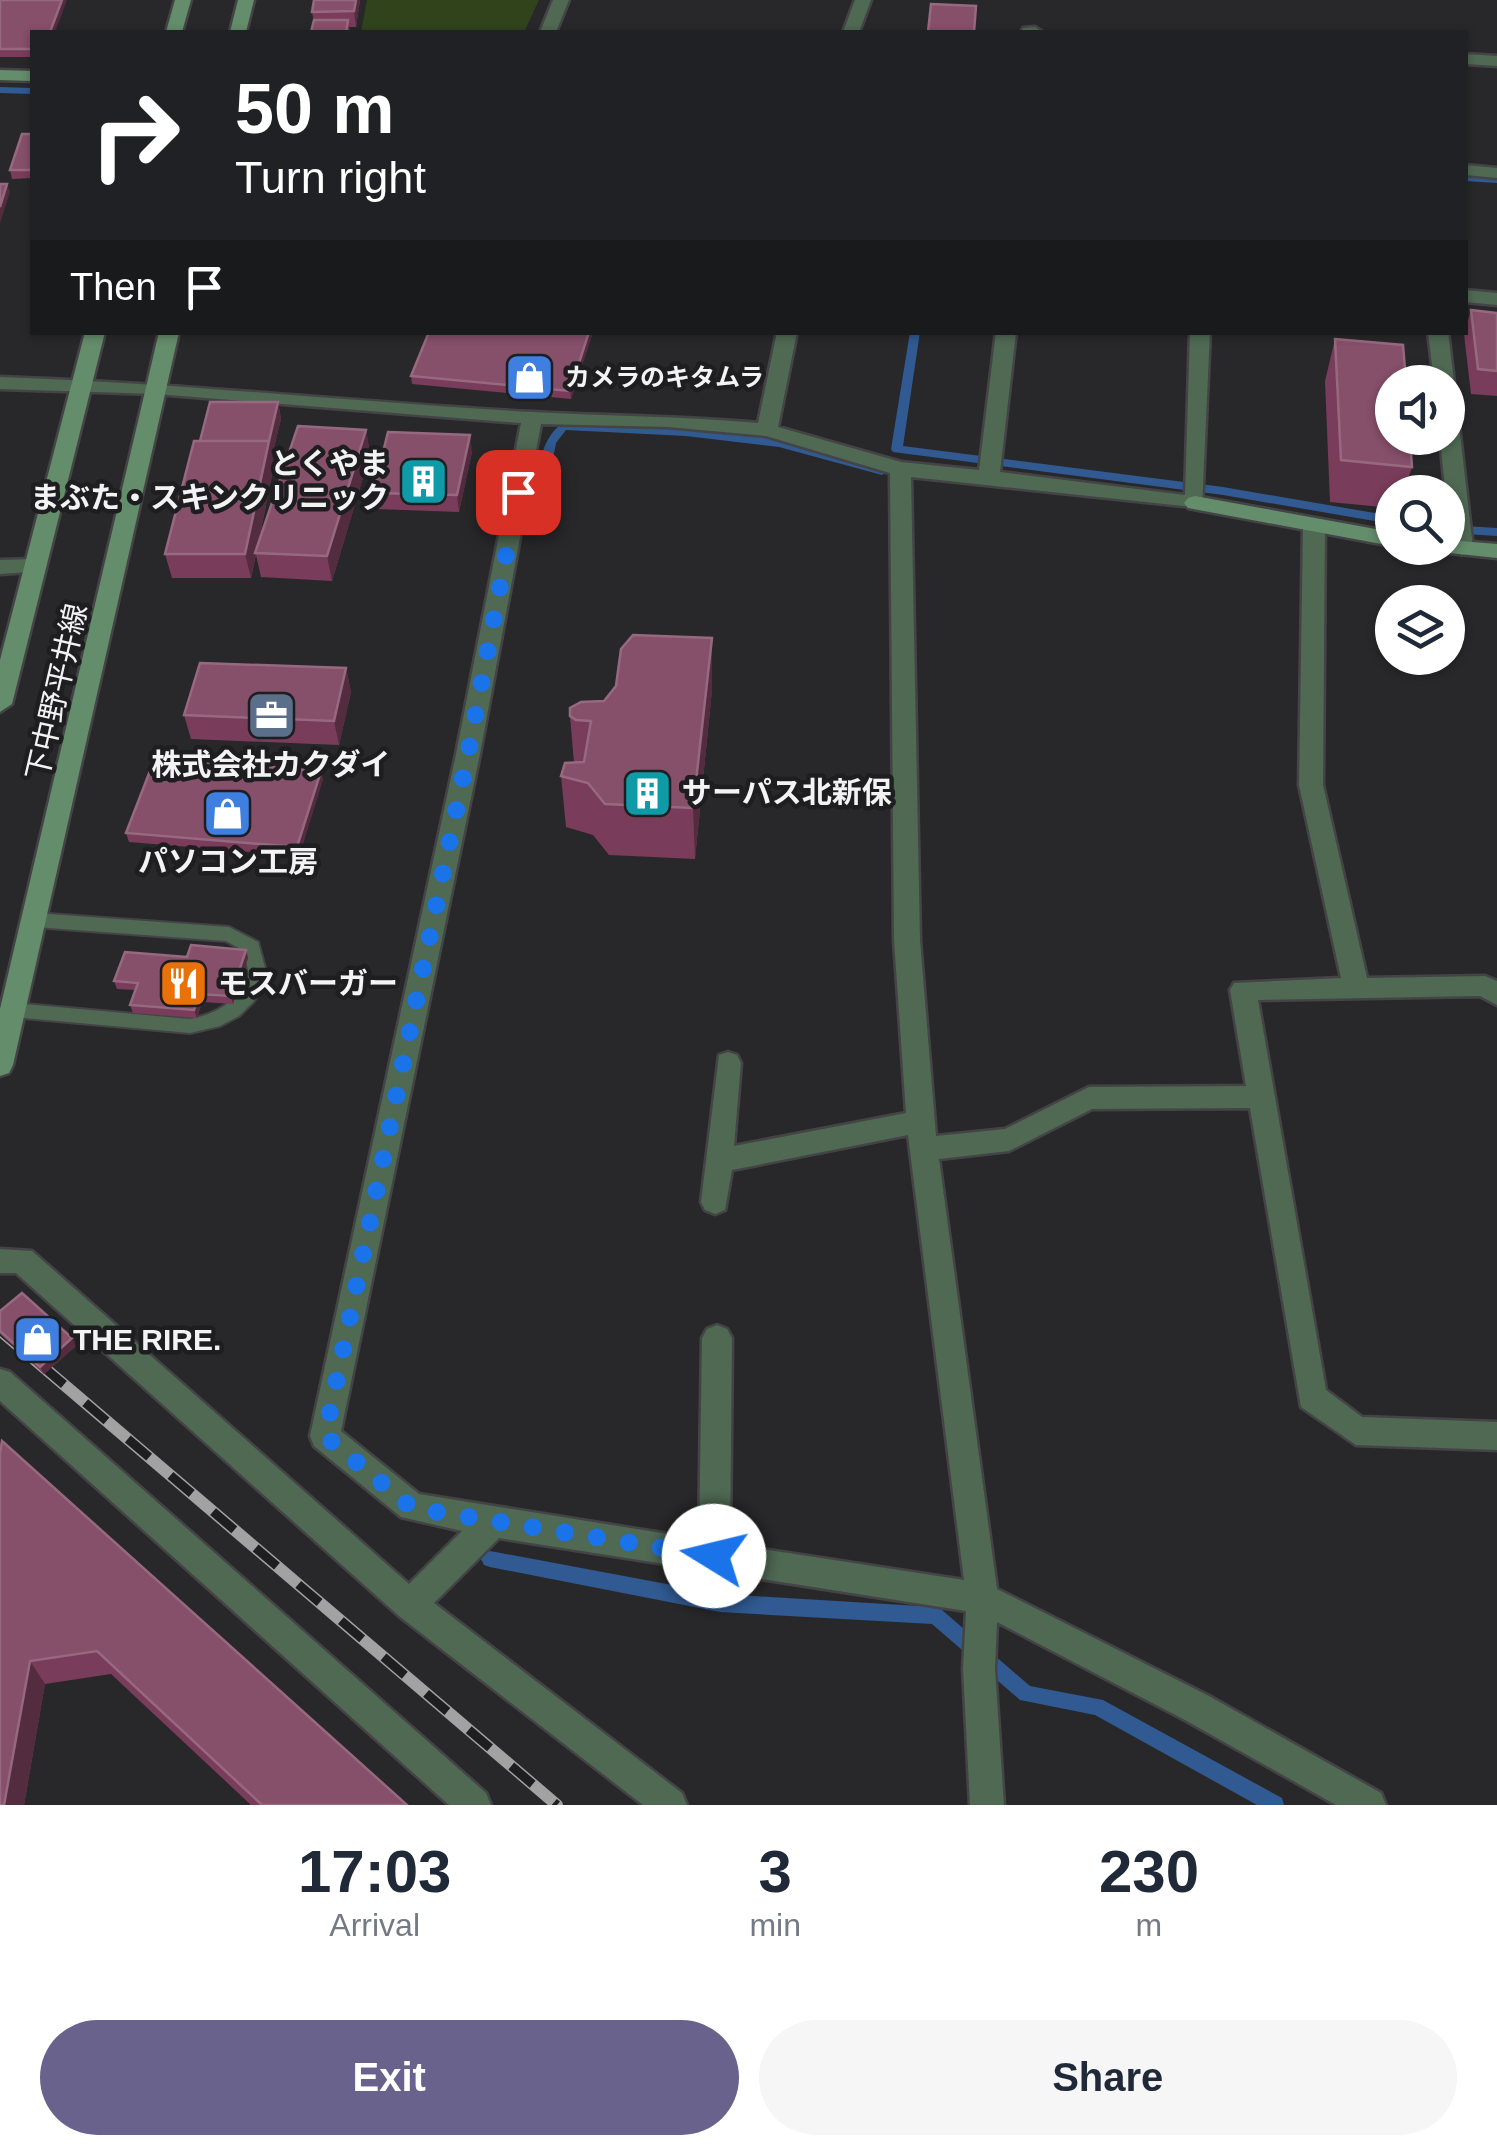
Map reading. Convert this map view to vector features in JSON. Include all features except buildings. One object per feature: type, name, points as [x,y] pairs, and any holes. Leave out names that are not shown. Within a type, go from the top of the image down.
[{"type":"street","points":[[175,30],[183,0]]},
{"type":"street","points":[[238,30],[246,0]]},
{"type":"street","points":[[549,30],[561,0]]},
{"type":"street","points":[[852,30],[863,0]]},
{"type":"street","points":[[1468,60],[1497,61]]},
{"type":"street","points":[[0,75],[30,76]]},
{"type":"street","points":[[1468,170],[1497,172]]},
{"type":"street","points":[[1468,296],[1497,299]]},
{"type":"street","name":"下中野平井線","points":[[0,704],[95,335]]},
{"type":"street","name":"下中野平井線","points":[[0,1065],[168,335]]},
{"type":"street","points":[[767,430],[785,335]]},
{"type":"street","points":[[990,468],[1006,335]]},
{"type":"street","points":[[1195,493],[1200,335]]},
{"type":"street","points":[[1438,335],[1442,365]]},
{"type":"street","points":[[0,383],[156,388],[532,418],[668,421],[767,430],[900,468],[990,468],[1195,493],[1314,526],[1375,536]]},
{"type":"street","points":[[532,418],[468,754],[325,1436],[412,1508],[982,1598],[1196,1708],[1370,1805]]},
{"type":"street","points":[[900,468],[907,940],[921,1135],[982,1598],[979,1669],[987,1805]]},
{"type":"street","points":[[1314,526],[1311,784],[1356,987]]},
{"type":"street","points":[[1465,540],[1497,551]]},
{"type":"street","points":[[0,567],[35,566]]},
{"type":"street","points":[[1497,995],[1485,986],[1243,990],[1312,1397],[1356,1431],[1497,1436]]},
{"type":"street","points":[[715,1202],[728,1063]]},
{"type":"street","points":[[719,1161],[921,1135],[1009,1140],[1090,1098],[1261,1097]]},
{"type":"street","points":[[0,1261],[22,1260],[410,1605],[670,1805]]},
{"type":"street","points":[[714,1556],[716,1338]]},
{"type":"street","points":[[0,1382],[474,1805]]},
{"type":"street","points":[[410,1605],[492,1522]]},
{"type":"lane","points":[[13,1010],[201,1025],[241,1006],[258,975],[252,947],[230,934],[34,920]]},
{"type":"green space","points":[[367,0],[539,0],[525,30],[361,30]]},
{"type":"waterway","points":[[0,90],[30,91]]},
{"type":"waterway","points":[[1468,178],[1497,180]]},
{"type":"waterway","points":[[915,335],[897,449],[1223,491],[1375,517]]},
{"type":"waterway","points":[[538,508],[550,443],[563,426],[686,432],[779,443],[882,471]]},
{"type":"waterway","points":[[1465,530],[1497,532]]},
{"type":"waterway","points":[[490,1559],[720,1603],[936,1616],[1026,1694],[1097,1706],[1275,1805]]},
{"type":"railway","points":[[0,1330],[557,1805]]},
{"type":"place","name":"カメラのキタムラ","points":[[530,377]]},
{"type":"place","name":"とくやま まぶた・スキンクリニック","points":[[424,481]]},
{"type":"place","name":"株式会社カクダイ","points":[[271,716]]},
{"type":"place","name":"サーパス北新保","points":[[647,793]]},
{"type":"place","name":"パソコン工房","points":[[228,813]]},
{"type":"place","name":"モスバーガー","points":[[183,984]]},
{"type":"place","name":"THE RIRE.","points":[[38,1340]]},
{"type":"route","points":[[518,492],[468,754],[325,1436],[412,1508],[714,1556]]}]
